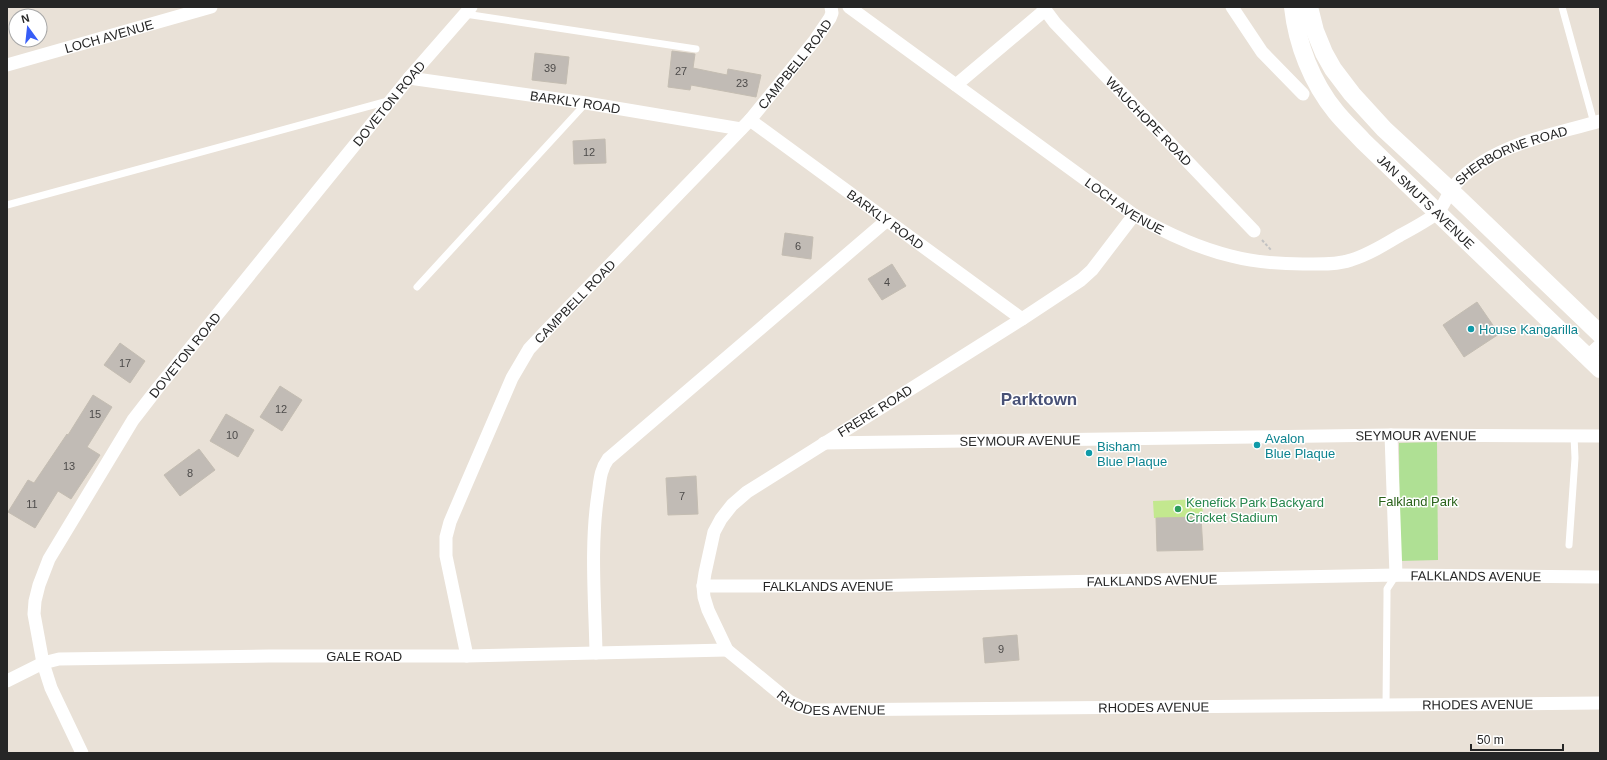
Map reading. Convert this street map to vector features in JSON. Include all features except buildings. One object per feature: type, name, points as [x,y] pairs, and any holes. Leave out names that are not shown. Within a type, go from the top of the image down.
[{"type":"main road","name":"JAN SMUTS AVENUE","points":[[1293,7],[1294,20],[1307,62],[1324,96],[1336,111],[1363,141],[1438,212],[1596,357]]},
{"type":"main road","name":"JAN SMUTS AVENUE","points":[[1309,7],[1315,31],[1324,53],[1352,94],[1384,129],[1600,334]]},
{"type":"street","name":"LOCH AVENUE","points":[[7,65],[211,7]]},
{"type":"street","name":"CAMPBELL ROAD","points":[[467,656],[446,556],[446,537],[450,522],[520,362],[544,333],[745,124],[815,40],[830,18],[832,13],[831,7]]},
{"type":"street","name":"LOCH AVENUE","points":[[849,7],[1134,215],[1154,226],[1213,251],[1247,260],[1281,264],[1339,263],[1372,252],[1438,212]]},
{"type":"street","points":[[1234,8],[1262,52],[1303,94]]},
{"type":"street","name":"WAUCHOPE ROAD","points":[[956,85],[1044,9],[1055,23],[1254,231]]},
{"type":"street","name":"DOVETON ROAD","points":[[82,753],[51,688],[43,663],[34,614],[34,601],[49,559],[134,420],[157,389],[409,78],[468,10]]},
{"type":"street","name":"BARKLY ROAD","points":[[409,78],[745,124],[886,221],[1022,319]]},
{"type":"street","name":"SHERBORNE ROAD","points":[[1438,212],[1451,191],[1463,176],[1482,162],[1504,150],[1597,122]]},
{"type":"street","name":"FRERE ROAD","points":[[727,650],[708,610],[704,597],[703,586],[714,532],[721,519],[732,505],[747,492],[1022,319],[1081,280],[1092,270],[1134,215]]},
{"type":"street","points":[[596,653],[594,516],[603,466],[608,459],[886,221]]},
{"type":"street","points":[[1391,435],[1396,575]]},
{"type":"street","name":"SEYMOUR AVENUE","points":[[823,444],[1391,435],[1600,436]]},
{"type":"street","name":"FALKLANDS AVENUE","points":[[703,586],[861,586],[1396,575],[1600,577]]},
{"type":"street","name":"GALE ROAD","points":[[7,681],[43,663],[59,659],[467,656],[727,650]]},
{"type":"street","name":"RHODES AVENUE","points":[[727,650],[789,701],[801,707],[812,710],[1600,703]]},
{"type":"lane","points":[[1562,7],[1597,122]]},
{"type":"lane","points":[[468,10],[696,49]]},
{"type":"lane","points":[[7,205],[392,100]]},
{"type":"lane","points":[[417,287],[586,103]]},
{"type":"lane","points":[[1569,545],[1575,458],[1574,436]]},
{"type":"lane","points":[[1386,706],[1387,589],[1396,575]]},
{"type":"path","points":[[1254,231],[1281,264]]},
{"type":"green space","name":"Falkland Park","points":[[1437,442],[1438,560],[1400,561],[1399,443]]},
{"type":"green space","name":"Kenefick Park Backyard Cricket Stadium","points":[[1202,499],[1203,517],[1188,517],[1189,533],[1171,518],[1154,518],[1153,501]]},
{"type":"place","name":"House Kangarilla","points":[[1471,329]]},
{"type":"place","name":"Avalon Blue Plaque","points":[[1257,445]]},
{"type":"place","name":"Bisham Blue Plaque","points":[[1089,453]]},
{"type":"place","name":"Kenefick Park Backyard Cricket Stadium","points":[[1178,509]]},
{"type":"district","name":"Parktown","points":[[1039,399]]}]
